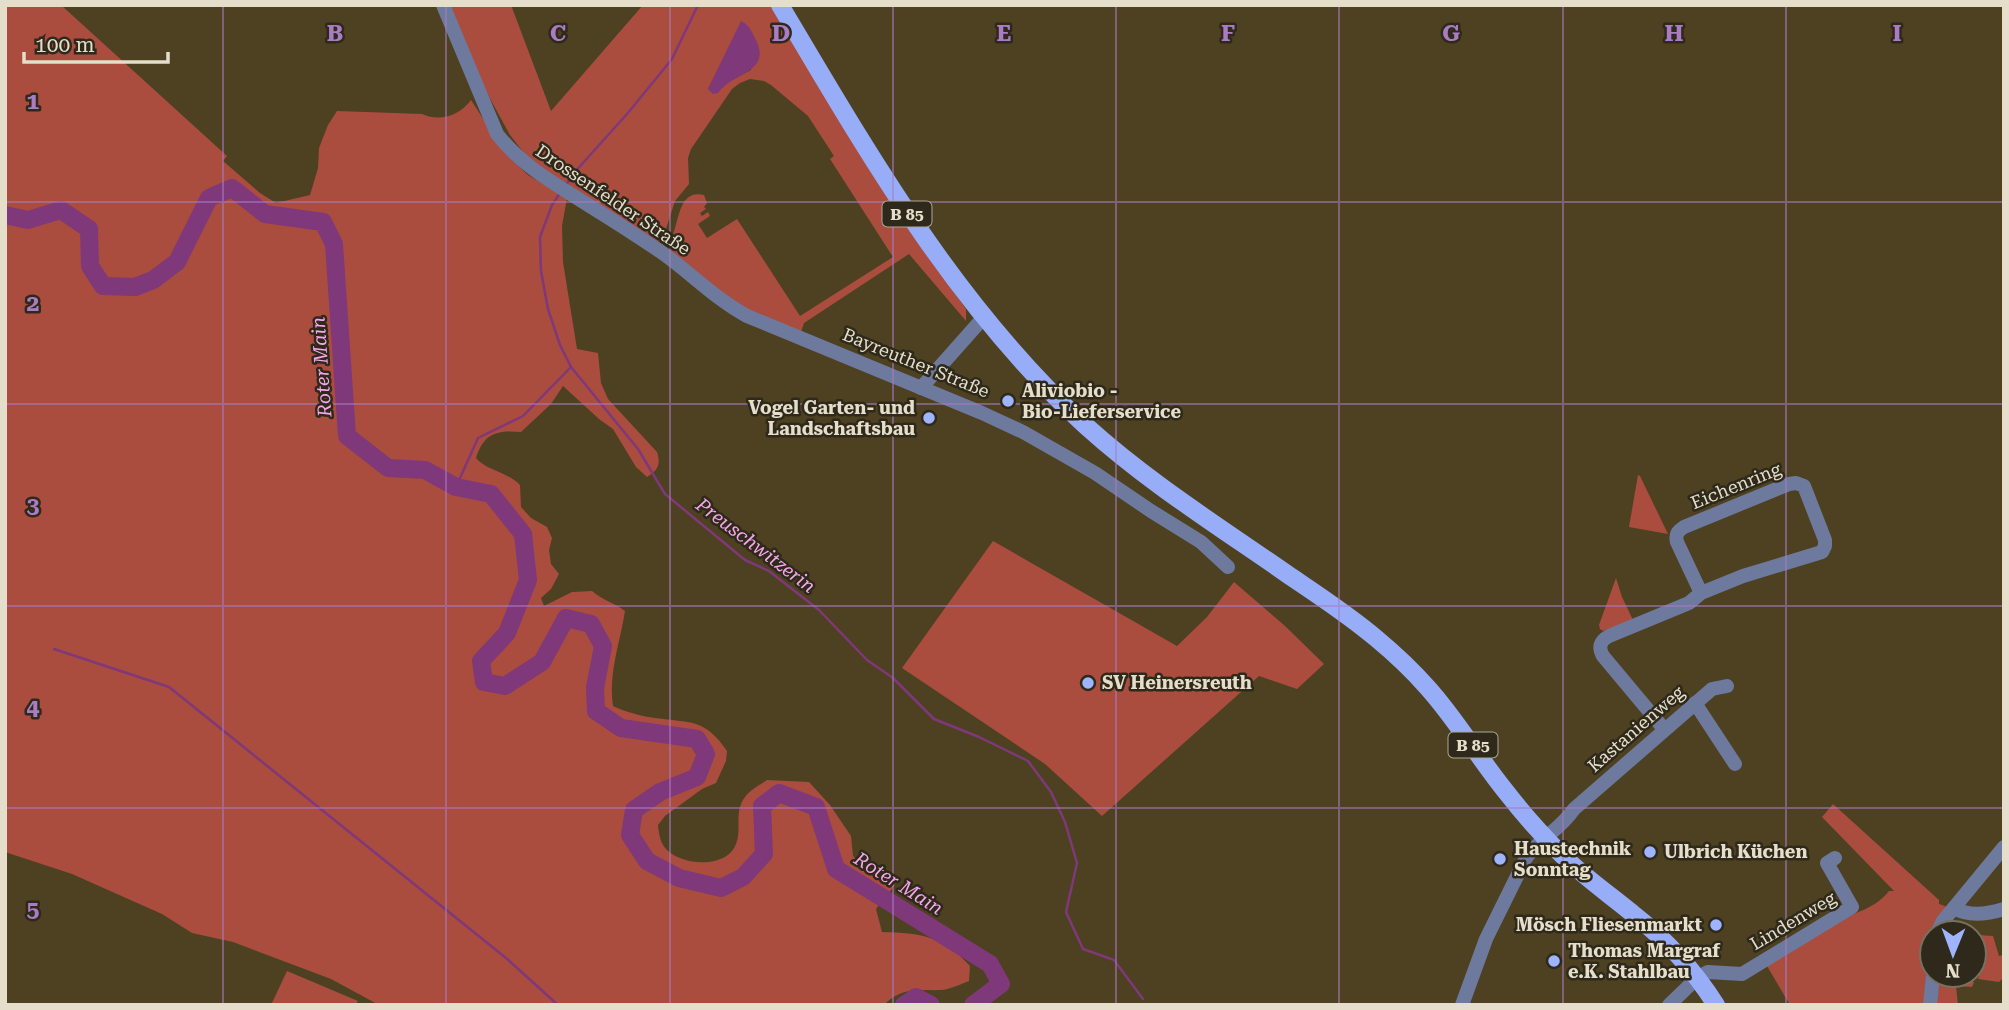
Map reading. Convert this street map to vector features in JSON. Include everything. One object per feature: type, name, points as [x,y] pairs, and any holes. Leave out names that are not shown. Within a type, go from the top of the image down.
[{"type":"main road","name":"B 85","points":[[780,5],[892,190],[951,276],[1038,379],[1112,449],[1180,502],[1324,598],[1365,629],[1404,664],[1438,700],[1506,792],[1544,837],[1588,878],[1664,941],[1697,978],[1716,1005]]},
{"type":"street","name":"Drossenfelder Straße","points":[[443,5],[497,134],[509,149],[542,177],[661,252],[689,275]]},
{"type":"street","name":"Bayreuther Straße","points":[[689,275],[747,316],[1002,422],[1076,461],[1201,542],[1228,567]]},
{"type":"street","points":[[921,388],[984,317]]},
{"type":"street","name":"Eichenring","points":[[1664,729],[1603,656],[1600,646],[1603,640],[1689,603],[1701,593],[1750,574],[1822,552],[1825,540],[1804,486],[1789,484],[1684,527],[1678,532],[1677,541],[1701,593]]},
{"type":"street","name":"Kastanienweg","points":[[1462,1005],[1486,939],[1533,847],[1544,837],[1549,826],[1574,808],[1712,689],[1727,686]]},
{"type":"street","points":[[1695,703],[1735,764]]},
{"type":"street","points":[[1945,919],[2004,847]]},
{"type":"street","name":"Lindenweg","points":[[1697,978],[1708,972],[1742,974],[1852,907],[1827,863],[1835,858]]},
{"type":"street","points":[[1954,908],[1973,914],[2004,909]]},
{"type":"street","points":[[1668,1005],[1697,978]]},
{"type":"shaded area","points":[[5,5],[61,5],[227,156],[223,161],[276,203],[310,195],[318,168],[319,148],[337,111],[442,117],[455,114],[471,100],[506,154],[528,175],[567,198],[562,226],[563,262],[577,349],[598,353],[601,383],[608,399],[657,452],[658,467],[647,477],[636,467],[613,429],[563,386],[551,404],[521,432],[492,435],[483,443],[476,458],[520,485],[521,507],[531,518],[547,527],[552,538],[549,550],[551,564],[559,574],[551,589],[541,598],[544,606],[572,592],[592,591],[625,611],[613,670],[613,706],[644,716],[704,727],[727,751],[726,761],[716,783],[702,789],[665,816],[658,825],[663,844],[673,855],[689,861],[706,862],[723,858],[729,854],[737,840],[739,811],[750,792],[767,780],[809,782],[830,805],[851,836],[853,856],[862,865],[879,872],[895,885],[876,909],[882,932],[920,935],[941,942],[970,966],[969,981],[945,989],[905,992],[884,1005],[379,1005],[331,979],[233,942],[192,933],[162,914],[72,874],[5,852]]},
{"type":"shaded area","points":[[449,5],[511,5],[551,111],[643,5],[772,5],[914,236],[966,309],[966,321],[909,254],[804,323],[801,332],[745,309],[531,162],[510,135],[483,86]],"holes":[[[742,22],[751,70],[725,84],[708,89]],[[750,79],[771,85],[808,116],[834,156],[830,159],[893,257],[800,316],[737,219],[707,238],[698,224],[710,216],[708,212],[702,216],[700,213],[706,209],[704,195],[697,194],[686,199],[670,250],[658,241],[665,232],[675,201],[689,184],[688,158],[691,149],[732,89]]]},
{"type":"shaded area","points":[[741,21],[748,26],[755,38],[759,58],[749,70],[713,94],[708,89]]},
{"type":"shaded area","points":[[1638,475],[1640,476],[1668,534],[1629,527]]},
{"type":"shaded area","name":"SV Heinersreuth","points":[[993,541],[1177,646],[1207,617],[1234,582],[1324,664],[1297,689],[1259,676],[1102,816],[1045,764],[902,668]]},
{"type":"shaded area","points":[[1616,578],[1633,620],[1603,631],[1599,625]]},
{"type":"shaded area","points":[[1833,804],[1949,911],[1943,919],[1918,919],[1918,989],[1930,989],[1929,1005],[1790,1005],[1767,966],[1829,927],[1871,906],[1889,891],[1894,891],[1822,817]]},
{"type":"shaded area","points":[[1988,936],[1993,936],[1999,956],[2004,955],[2004,977],[1999,982],[1988,980]]},
{"type":"shaded area","points":[[287,971],[358,1001],[355,1005],[271,1005]]},
{"type":"shaded area","points":[[1936,989],[1956,989],[1958,1005],[1934,1005]]},
{"type":"waterway","name":"Preuschwitzerin","points":[[566,185],[672,59],[698,5]]},
{"type":"waterway","name":"Roter Main","points":[[5,215],[28,220],[61,210],[89,229],[90,266],[103,286],[135,287],[153,280],[177,262],[209,198],[232,188],[265,214],[323,222],[334,244],[347,436],[388,468],[425,470],[456,487],[491,494],[523,534],[528,580],[507,633],[481,661],[484,682],[505,686],[542,662],[566,618],[591,624],[603,646],[595,688],[596,711],[621,728],[697,739],[706,754],[697,777],[660,792],[634,810],[630,835],[647,861],[679,878],[721,888],[743,877],[764,854],[762,806],[779,793],[816,807],[836,869],[990,964],[1001,984],[973,1005]]},
{"type":"waterway","name":"Preuschwitzerin","points":[[560,193],[552,205],[540,237],[541,271],[548,309],[560,345],[571,367],[638,449],[665,494],[745,560],[769,571],[819,610],[867,660],[893,678],[934,719],[1028,761],[1051,792],[1065,822],[1077,863],[1066,912],[1083,949],[1114,960],[1143,999]]},
{"type":"waterway","points":[[456,487],[478,438],[523,416],[571,367]]},
{"type":"waterway","points":[[54,649],[169,687],[506,958],[558,1005]]},
{"type":"waterway","name":"Roter Main","points":[[904,1005],[916,997],[931,1005]]},
{"type":"place","name":"Aliviobio - Bio-Lieferservice","points":[[1008,401]]},
{"type":"place","name":"Vogel Garten- und Landschaftsbau","points":[[929,418]]},
{"type":"place","name":"SV Heinersreuth","points":[[1088,683]]},
{"type":"place","name":"Ulbrich Küchen","points":[[1650,852]]},
{"type":"place","name":"Haustechnik Sonntag","points":[[1500,859]]},
{"type":"place","name":"Mösch Fliesenmarkt","points":[[1716,925]]},
{"type":"place","name":"Thomas Margraf e.K. Stahlbau","points":[[1554,961]]}]
